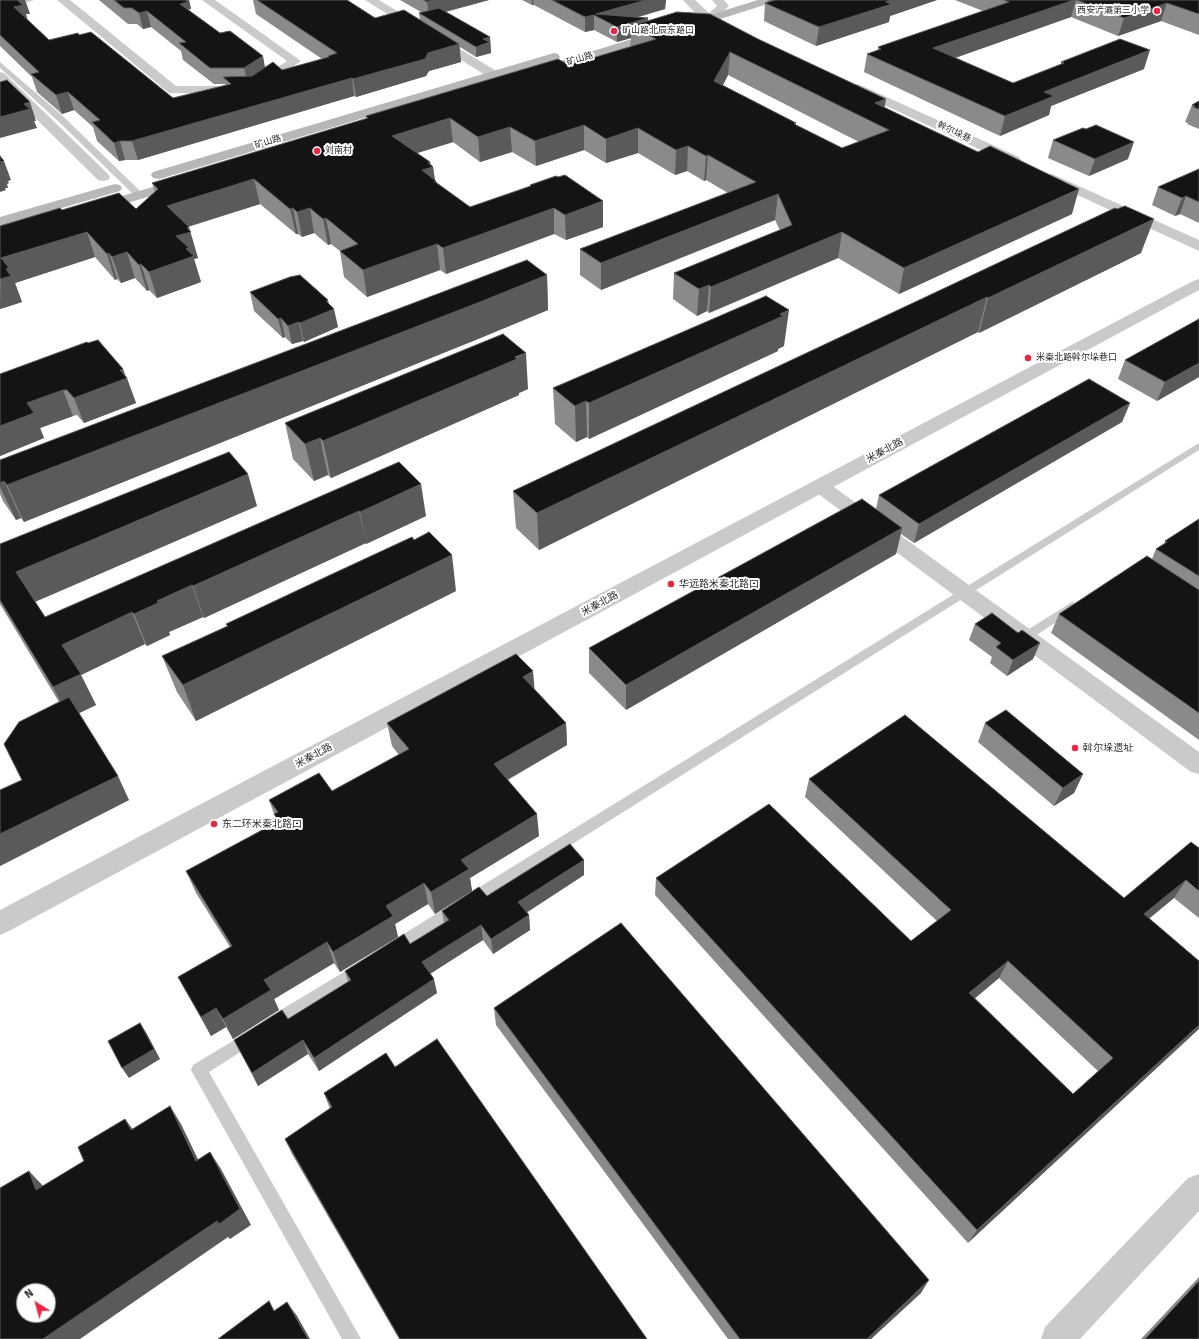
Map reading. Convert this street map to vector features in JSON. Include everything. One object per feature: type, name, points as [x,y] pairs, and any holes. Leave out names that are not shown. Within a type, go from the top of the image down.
[{"type":"main road","name":"矿山路","points":[[271,154],[705,16],[721,3],[743,0]]},
{"type":"main road","name":"矿山路","points":[[0,222],[494,75],[705,16],[770,0]]},
{"type":"main road","points":[[88,210],[198,177]]},
{"type":"street","points":[[63,0],[173,90],[252,90],[295,61],[208,0]]},
{"type":"street","points":[[371,0],[494,75]]},
{"type":"street","points":[[690,0],[705,16],[744,35]]},
{"type":"street","points":[[0,76],[103,177]]},
{"type":"street","name":"幹尔垛巷","points":[[849,83],[1027,166]]},
{"type":"street","points":[[1041,173],[1199,246]]},
{"type":"street","name":"米秦北路","points":[[0,923],[1199,284]]},
{"type":"street","points":[[820,486],[1199,765]]},
{"type":"street","points":[[1057,1339],[1199,1189]]},
{"type":"lane","points":[[0,9],[31,0]]},
{"type":"lane","points":[[0,64],[62,120],[139,195]]},
{"type":"lane","points":[[382,956],[1199,446]]},
{"type":"lane","points":[[1025,637],[1082,599]]},
{"type":"lane","points":[[352,1339],[199,1070],[368,964]]},
{"type":"building","points":[[0,0],[17,0],[23,5],[14,7],[49,40],[78,33],[79,35],[91,32],[173,98],[231,84],[223,77],[252,76],[273,62],[282,70],[329,57],[328,56],[337,53],[257,0],[347,0],[375,18],[404,10],[459,44],[428,53],[425,59],[353,79],[352,78],[132,141],[120,141],[114,143],[92,122],[100,120],[68,92],[56,95],[31,74],[39,72],[0,35]]},
{"type":"building","points":[[114,0],[185,0],[188,2],[180,4],[220,33],[230,31],[263,56],[244,68],[210,68],[179,43],[186,42],[147,11],[139,13],[132,8],[124,8]]},
{"type":"building","points":[[552,0],[646,0],[596,14],[648,18],[617,27],[594,15],[585,17]]},
{"type":"building","points":[[775,0],[891,0],[886,2],[892,4],[819,27],[765,3]]},
{"type":"building","points":[[1004,0],[1074,0],[933,48],[1013,83],[1120,39],[1150,50],[1044,92],[1054,96],[1005,116],[867,54],[881,49],[878,47],[1009,2]]},
{"type":"building","points":[[1077,0],[1199,0],[1199,14],[1167,3],[1124,18]]},
{"type":"building","points":[[439,8],[490,37],[483,39],[490,42],[476,47],[419,13]]},
{"type":"building","points":[[677,12],[710,14],[758,39],[886,99],[875,103],[978,152],[990,146],[1079,189],[904,268],[842,232],[711,287],[709,285],[699,289],[674,273],[792,225],[778,194],[601,263],[580,249],[756,182],[708,155],[706,156],[688,146],[676,150],[638,128],[606,139],[584,125],[535,141],[510,127],[478,137],[450,118],[392,136],[430,162],[428,163],[433,167],[422,170],[436,181],[434,181],[470,207],[556,176],[558,177],[565,175],[603,201],[565,215],[554,208],[443,248],[437,244],[363,270],[340,251],[358,244],[326,218],[323,219],[310,208],[297,212],[293,208],[290,209],[254,179],[167,206],[189,227],[187,228],[191,232],[176,236],[189,248],[186,249],[194,256],[149,272],[141,264],[139,265],[127,252],[112,257],[109,253],[107,254],[87,232],[1,258],[9,268],[6,269],[11,276],[0,279],[0,226],[60,208],[62,210],[119,193],[136,209],[158,189],[152,183],[368,118],[366,116],[558,59],[569,65],[656,39],[631,26]],"holes":[[[730,52],[889,130],[842,148],[714,81]]]},
{"type":"building","points":[[7,80],[30,102],[24,104],[30,109],[0,117],[0,82]]},
{"type":"building","points":[[1199,101],[1199,109],[1193,107],[1195,106],[1192,105]]},
{"type":"building","points":[[1096,125],[1134,142],[1095,159],[1053,140],[1083,128],[1086,129]]},
{"type":"building","points":[[0,156],[4,161],[0,162]]},
{"type":"building","points":[[1199,169],[1199,202],[1186,196],[1182,198],[1158,187]]},
{"type":"building","points":[[1125,206],[1154,219],[988,298],[987,297],[537,513],[513,491],[1115,208],[1117,209]]},
{"type":"building","points":[[527,260],[547,275],[7,485],[4,481],[0,483],[0,460]]},
{"type":"building","points":[[300,275],[328,300],[326,301],[334,309],[300,323],[299,322],[288,326],[281,318],[278,319],[250,292],[290,277]]},
{"type":"building","points":[[766,296],[789,310],[780,314],[783,316],[589,403],[586,401],[575,406],[553,388]]},
{"type":"building","points":[[1199,319],[1199,363],[1165,382],[1125,360]]},
{"type":"building","points":[[503,334],[526,353],[515,357],[517,359],[323,441],[320,438],[305,444],[285,423]]},
{"type":"building","points":[[98,340],[123,369],[120,370],[127,378],[74,398],[67,390],[63,390],[27,403],[34,413],[0,426],[0,374],[87,342]]},
{"type":"building","points":[[1089,379],[1130,403],[919,524],[879,495]]},
{"type":"building","points":[[229,452],[248,474],[16,572],[45,617],[399,462],[421,484],[193,586],[192,585],[157,601],[158,603],[134,614],[132,612],[62,645],[81,674],[53,687],[0,600],[0,544]]},
{"type":"building","points":[[862,499],[902,528],[626,685],[589,648]]},
{"type":"building","points":[[1199,519],[1199,576],[1156,549],[1167,542],[1165,541]]},
{"type":"building","points":[[429,532],[452,555],[183,685],[162,656],[228,626],[226,624],[328,576],[412,537],[414,540]]},
{"type":"building","points":[[1147,556],[1199,590],[1199,713],[1059,614]]},
{"type":"building","points":[[992,613],[1018,633],[1022,630],[1040,643],[1013,660],[996,647],[1001,643],[975,624]]},
{"type":"building","points":[[516,654],[533,671],[523,677],[566,723],[494,764],[537,814],[461,860],[469,869],[431,892],[424,883],[386,906],[393,916],[333,952],[327,942],[264,980],[271,990],[223,1019],[216,1008],[201,1017],[178,977],[232,946],[186,871],[279,821],[274,814],[278,812],[269,800],[319,773],[332,791],[409,749],[387,723]]},
{"type":"building","points":[[69,697],[118,776],[0,834],[0,790],[22,780],[4,744],[19,722]]},
{"type":"building","points":[[1006,710],[1083,774],[1063,788],[985,723]]},
{"type":"building","points":[[905,715],[1124,898],[1191,842],[1199,848],[1199,891],[1186,880],[1144,914],[1199,961],[1199,1025],[977,1230],[656,878],[769,804],[911,941],[951,910],[809,779]],"holes":[[[1008,961],[1113,1058],[1073,1094],[969,993]]]},
{"type":"building","points":[[570,844],[584,860],[518,902],[529,915],[491,939],[481,925],[422,962],[434,979],[314,1058],[303,1040],[252,1073],[234,1040],[282,1010],[288,1019],[351,980],[345,971],[404,934],[410,944],[449,920],[442,911],[479,887],[487,896]]},
{"type":"building","points":[[621,923],[929,1280],[867,1339],[740,1339],[494,1008]]},
{"type":"building","points":[[140,1023],[154,1049],[122,1068],[108,1041]]},
{"type":"building","points":[[437,1039],[647,1339],[400,1339],[285,1139],[332,1107],[324,1093],[386,1053],[395,1067]]},
{"type":"building","points":[[170,1106],[196,1161],[210,1152],[240,1209],[219,1224],[217,1221],[43,1339],[0,1339],[0,1188],[29,1171],[36,1190],[84,1161],[78,1147],[125,1119],[131,1130]]},
{"type":"building","points":[[1199,1281],[1199,1339],[1145,1339]]},
{"type":"building","points":[[269,1301],[274,1311],[287,1302],[308,1339],[218,1339]]},
{"type":"place","name":"西安浐灞第三小学","points":[[1157,11]]},
{"type":"place","name":"矿山路北辰东路口","points":[[614,31]]},
{"type":"place","name":"刘南村","points":[[317,151]]},
{"type":"place","name":"米秦北路斡尔垛巷口","points":[[1028,358]]},
{"type":"place","name":"华远路米秦北路口","points":[[671,584]]},
{"type":"place","name":"斡尔垛遗址","points":[[1075,748]]},
{"type":"place","name":"东二环米秦北路口","points":[[214,824]]}]
